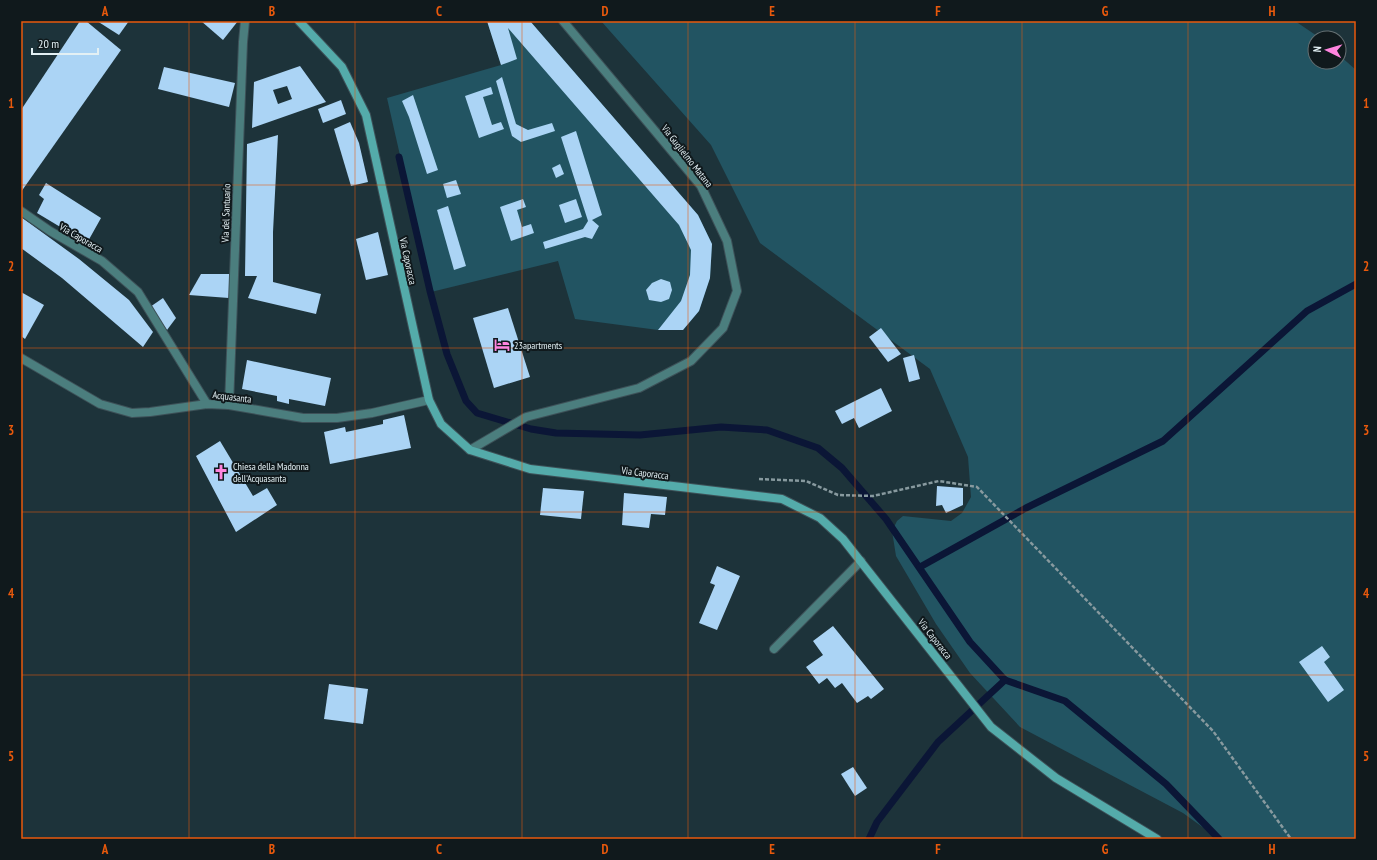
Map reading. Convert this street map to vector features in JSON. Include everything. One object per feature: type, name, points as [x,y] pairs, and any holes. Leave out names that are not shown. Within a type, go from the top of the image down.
[{"type":"street","name":"Via del Santuario","points":[[229,405],[245,21]]},
{"type":"street","name":"Via Caporacca","points":[[299,21],[342,67],[366,115],[429,400],[441,424],[470,450],[530,469],[782,499],[820,518],[843,539],[991,727],[1056,778],[1157,839]]},
{"type":"street","name":"Via Guglielmo Matana","points":[[470,450],[526,417],[639,388],[691,361],[723,328],[737,292],[728,241],[701,186],[563,21]]},
{"type":"street","name":"Via Caporacca","points":[[21,211],[50,231],[102,261],[138,292],[207,404]]},
{"type":"street","name":"Acquasanta","points":[[21,358],[100,404],[113,409],[132,413],[207,404],[229,405],[303,418],[337,418],[372,413],[429,400]]},
{"type":"street","points":[[774,649],[861,561]]},
{"type":"path","points":[[752,479],[806,481],[838,495],[873,496],[939,481],[977,487],[1213,731],[1291,839]]},
{"type":"shaded area","points":[[487,21],[530,21],[698,215],[712,244],[710,278],[699,311],[683,330],[658,330],[575,319],[558,261],[431,292],[387,98],[501,65]]},
{"type":"shaded area","points":[[601,21],[1295,21],[1308,30],[1307,30],[1307,70],[1347,70],[1347,62],[1356,70],[1356,839],[1219,839],[1183,813],[1020,727],[970,673],[936,624],[896,556],[892,531],[897,521],[903,516],[951,521],[962,513],[971,497],[968,457],[930,369],[760,243],[711,145]]},
{"type":"building","points":[[80,21],[86,21],[121,50],[21,192],[21,110]]},
{"type":"building","points":[[97,21],[129,21],[119,35]]},
{"type":"building","points":[[201,21],[238,21],[223,40]]},
{"type":"building","points":[[487,21],[530,21],[698,215],[712,244],[710,278],[699,311],[683,330],[658,330],[681,301],[690,275],[691,250],[679,225],[508,28],[517,59],[501,65]]},
{"type":"building","points":[[300,66],[326,102],[252,128],[254,82]],"holes":[[[287,86],[292,99],[278,104],[273,90]]]},
{"type":"building","points":[[164,67],[235,83],[229,107],[158,89]]},
{"type":"building","points":[[502,77],[516,124],[528,130],[552,123],[555,131],[521,142],[512,136],[496,81]]},
{"type":"building","points":[[491,87],[493,94],[483,97],[492,125],[501,122],[504,129],[479,138],[465,96]]},
{"type":"building","points":[[413,95],[438,170],[427,174],[409,117],[402,101]]},
{"type":"building","points":[[341,100],[346,114],[323,123],[318,109]]},
{"type":"building","points":[[350,122],[359,143],[368,182],[351,186],[334,129]]},
{"type":"building","points":[[576,131],[602,215],[592,220],[599,226],[592,239],[585,237],[545,249],[543,242],[583,229],[588,221],[561,137]]},
{"type":"building","points":[[278,135],[273,232],[273,282],[321,294],[316,314],[248,298],[257,276],[245,276],[247,144]]},
{"type":"building","points":[[560,164],[564,174],[556,178],[552,168]]},
{"type":"building","points":[[456,180],[461,194],[447,198],[443,184]]},
{"type":"building","points":[[46,183],[101,218],[87,243],[37,213],[44,199],[39,195]]},
{"type":"building","points":[[523,199],[526,207],[517,210],[522,227],[531,224],[534,233],[511,241],[500,207]]},
{"type":"building","points":[[576,199],[582,217],[565,223],[559,205]]},
{"type":"building","points":[[448,206],[466,266],[454,270],[437,210]]},
{"type":"building","points":[[21,217],[79,259],[129,300],[153,332],[143,347],[62,278],[21,248]]},
{"type":"building","points":[[378,232],[388,275],[366,280],[356,239]]},
{"type":"building","points":[[201,274],[229,274],[229,298],[189,295]]},
{"type":"building","points":[[661,279],[670,282],[672,290],[669,299],[661,302],[649,300],[646,290],[652,283]]},
{"type":"building","points":[[21,292],[44,305],[25,339],[21,336]]},
{"type":"building","points":[[163,298],[176,318],[167,330],[150,307]]},
{"type":"building","points":[[508,308],[530,377],[494,388],[473,318]]},
{"type":"building","points":[[881,328],[901,354],[888,362],[869,337]]},
{"type":"building","points":[[914,355],[920,379],[909,382],[903,358]]},
{"type":"building","points":[[247,360],[331,378],[325,406],[289,399],[289,404],[277,401],[277,396],[242,389]]},
{"type":"building","points":[[881,388],[892,411],[859,428],[854,418],[842,424],[835,411]]},
{"type":"building","points":[[404,415],[411,448],[330,464],[324,432],[345,427],[346,432],[383,424],[383,420]]},
{"type":"building","name":"Chiesa della Madonna dell'Acquasanta","points":[[220,441],[253,496],[267,488],[277,505],[236,532],[196,456]]},
{"type":"building","points":[[937,486],[963,488],[963,505],[946,513],[942,505],[936,506]]},
{"type":"building","points":[[543,488],[584,491],[581,519],[540,515]]},
{"type":"building","points":[[624,493],[667,497],[665,515],[651,514],[649,528],[622,525]]},
{"type":"building","points":[[717,566],[740,576],[717,630],[699,623],[715,585],[710,583]]},
{"type":"building","points":[[833,626],[884,689],[871,699],[868,696],[857,703],[842,683],[835,688],[827,678],[819,684],[806,667],[823,655],[813,641]]},
{"type":"building","points":[[1322,646],[1330,657],[1324,662],[1344,690],[1328,702],[1299,662]]},
{"type":"building","points":[[329,684],[368,689],[363,724],[324,719]]},
{"type":"building","points":[[853,767],[867,788],[855,796],[841,774]]},
{"type":"waterway","points":[[399,157],[430,291],[447,354],[466,401],[477,413],[531,429],[556,433],[640,435],[721,427],[767,430],[818,448],[842,468],[886,519],[970,642],[1005,680],[1065,701],[1166,784],[1219,839]]},
{"type":"waterway","points":[[920,567],[1026,508],[1163,441],[1307,311],[1356,284]]},
{"type":"waterway","points":[[869,839],[877,822],[938,742],[1005,680]]},
{"type":"place","name":"23apartments","points":[[502,345]]},
{"type":"place","name":"Chiesa della Madonna dell'Acquasanta","points":[[221,472]]}]
